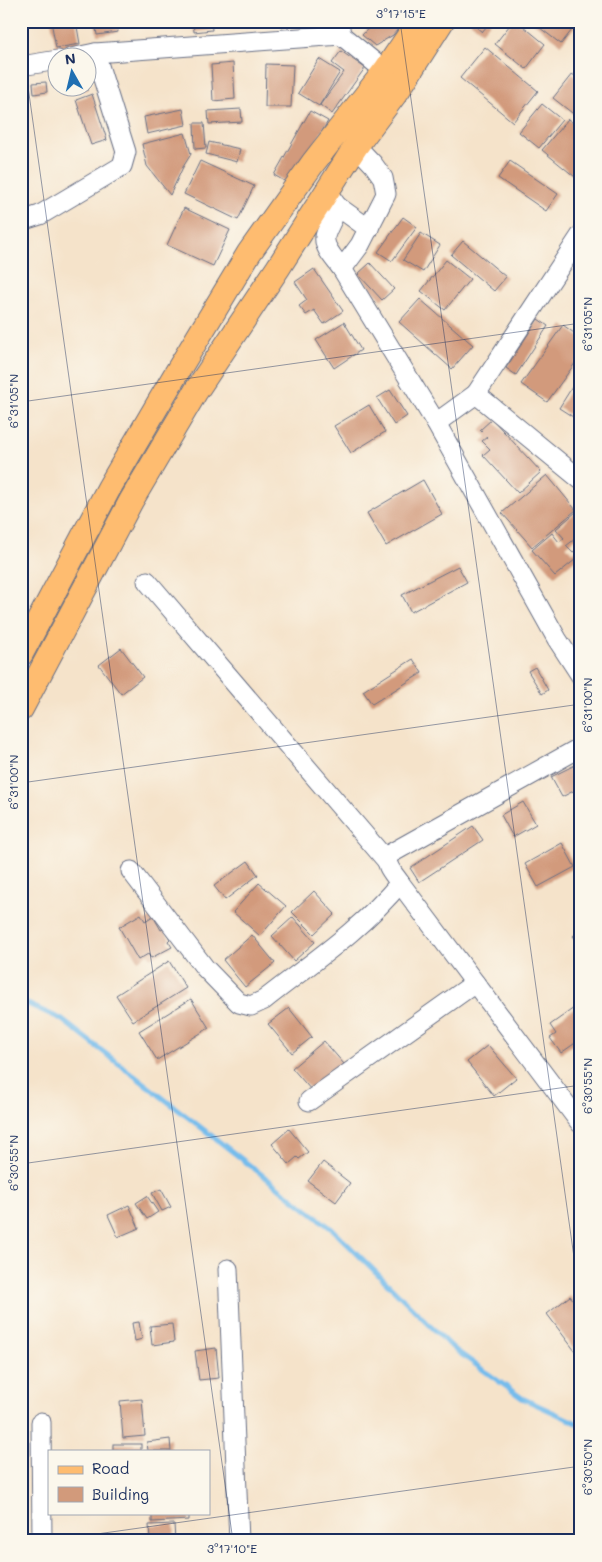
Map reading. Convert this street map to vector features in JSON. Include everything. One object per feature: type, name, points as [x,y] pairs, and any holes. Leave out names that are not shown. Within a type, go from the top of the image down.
[{"type":"main road","points":[[21,654],[108,488],[249,253],[312,164],[384,71],[418,21]]},
{"type":"main road","points":[[21,709],[131,500],[196,391],[332,199],[356,146],[398,90],[442,21]]},
{"type":"street","points":[[98,53],[340,28],[384,71]]},
{"type":"street","points":[[21,66],[48,62]]},
{"type":"street","points":[[21,221],[40,215],[122,166],[126,152],[98,63]]},
{"type":"street","points":[[342,269],[369,229],[386,194],[383,178],[356,146]]},
{"type":"street","points":[[332,199],[369,229]]},
{"type":"street","points":[[332,199],[335,216],[324,237],[327,248],[342,269],[436,423],[557,639],[581,676]]},
{"type":"street","points":[[436,423],[476,394],[581,235]]},
{"type":"street","points":[[476,394],[581,480]]},
{"type":"street","points":[[146,581],[386,860],[400,882],[581,1124]]},
{"type":"street","points":[[386,860],[388,855],[581,747]]},
{"type":"street","points":[[131,871],[205,968],[239,1003],[251,1006],[264,1000],[354,930],[372,915],[400,882]]},
{"type":"street","points":[[309,1101],[475,982]]},
{"type":"street","points":[[228,1269],[239,1541]]},
{"type":"street","points":[[41,1422],[42,1541]]},
{"type":"building","points":[[51,21],[76,21],[80,44],[56,48]]},
{"type":"building","points":[[95,21],[116,21],[118,32],[97,35]]},
{"type":"building","points":[[193,21],[211,21],[212,30],[194,32]]},
{"type":"building","points":[[283,21],[319,21],[319,23],[283,26]]},
{"type":"building","points":[[375,21],[405,21],[393,35],[375,46],[362,35]]},
{"type":"building","points":[[469,21],[491,21],[482,32]]},
{"type":"building","points":[[513,21],[517,21],[545,44],[526,69],[495,44]]},
{"type":"building","points":[[531,21],[579,21],[561,44]]},
{"type":"building","points":[[485,47],[538,91],[513,122],[460,78]]},
{"type":"building","points":[[341,51],[365,68],[332,114],[320,105],[344,72],[332,63]]},
{"type":"building","points":[[319,59],[340,72],[319,106],[298,93]]},
{"type":"building","points":[[233,63],[235,99],[213,101],[211,65]]},
{"type":"building","points":[[266,64],[293,65],[291,107],[265,107]]},
{"type":"building","points":[[572,74],[581,80],[581,120],[553,98]]},
{"type":"building","points":[[46,82],[47,92],[34,94],[33,83]]},
{"type":"building","points":[[93,98],[107,140],[91,145],[76,100]]},
{"type":"building","points":[[542,104],[562,120],[539,148],[519,132]]},
{"type":"building","points":[[183,109],[186,125],[147,134],[144,117]]},
{"type":"building","points":[[241,109],[242,122],[209,124],[208,111]]},
{"type":"building","points":[[310,111],[328,121],[291,185],[274,175]]},
{"type":"building","points":[[568,119],[581,129],[580,181],[542,150]]},
{"type":"building","points":[[194,123],[204,123],[206,148],[195,149]]},
{"type":"building","points":[[185,133],[191,154],[170,195],[147,166],[142,144]]},
{"type":"building","points":[[209,142],[240,149],[237,162],[206,154]]},
{"type":"building","points":[[200,161],[254,186],[238,220],[184,194]]},
{"type":"building","points":[[510,161],[558,194],[546,211],[498,178]]},
{"type":"building","points":[[184,208],[230,230],[213,266],[167,245]]},
{"type":"building","points":[[403,217],[417,227],[392,261],[378,252]]},
{"type":"building","points":[[421,233],[440,245],[423,272],[403,260]]},
{"type":"building","points":[[463,241],[506,277],[494,291],[451,255]]},
{"type":"building","points":[[446,260],[470,279],[445,310],[421,291]]},
{"type":"building","points":[[370,263],[394,289],[382,300],[358,274]]},
{"type":"building","points":[[314,269],[343,311],[324,324],[314,310],[306,315],[299,306],[307,300],[295,282]]},
{"type":"building","points":[[420,299],[473,345],[452,369],[399,322]]},
{"type":"building","points":[[538,319],[548,326],[516,375],[506,368]]},
{"type":"building","points":[[344,322],[361,350],[334,368],[316,340]]},
{"type":"building","points":[[563,325],[581,338],[581,355],[547,402],[521,384]]},
{"type":"building","points":[[579,376],[581,377],[581,422],[559,408]]},
{"type":"building","points":[[390,390],[407,416],[394,425],[377,398]]},
{"type":"building","points":[[369,405],[385,432],[351,453],[334,426]]},
{"type":"building","points":[[492,419],[541,472],[518,493],[483,455],[490,449],[482,441],[487,437],[480,430]]},
{"type":"building","points":[[547,475],[576,510],[532,547],[502,513]]},
{"type":"building","points":[[423,480],[442,514],[386,546],[367,513]]},
{"type":"building","points":[[576,512],[581,518],[581,546],[581,555],[555,576],[532,550],[552,533],[559,542],[564,538],[556,529]],"holes":[[[575,539],[581,546],[573,553],[566,546]]]},
{"type":"building","points":[[458,566],[467,582],[411,612],[402,595]]},
{"type":"building","points":[[121,648],[143,677],[121,694],[99,665]]},
{"type":"building","points":[[413,659],[422,673],[372,704],[363,691]]},
{"type":"building","points":[[535,667],[548,690],[542,694],[528,671]]},
{"type":"building","points":[[581,762],[581,787],[562,797],[551,777]]},
{"type":"building","points":[[523,802],[536,824],[513,837],[501,815]]},
{"type":"building","points":[[473,826],[483,840],[419,882],[410,868]]},
{"type":"building","points":[[562,843],[575,867],[538,887],[525,864]]},
{"type":"building","points":[[248,861],[258,875],[225,900],[214,886]]},
{"type":"building","points":[[259,883],[286,906],[260,936],[233,912]]},
{"type":"building","points":[[314,891],[335,914],[314,934],[292,912]]},
{"type":"building","points":[[141,914],[145,921],[153,916],[161,930],[164,929],[172,947],[151,958],[148,954],[138,960],[119,927]]},
{"type":"building","points":[[293,917],[315,942],[294,961],[272,936]]},
{"type":"building","points":[[581,929],[581,946],[573,936]]},
{"type":"building","points":[[252,935],[275,963],[245,987],[223,960]]},
{"type":"building","points":[[169,961],[186,988],[133,1021],[116,995]]},
{"type":"building","points":[[191,999],[209,1028],[157,1060],[139,1031]]},
{"type":"building","points":[[581,1003],[581,1039],[561,1053],[550,1038],[556,1034],[550,1025]]},
{"type":"building","points":[[289,1008],[312,1037],[292,1053],[268,1024]]},
{"type":"building","points":[[324,1041],[344,1064],[312,1091],[292,1068]]},
{"type":"building","points":[[488,1045],[516,1078],[494,1096],[467,1062]]},
{"type":"building","points":[[289,1129],[308,1152],[299,1159],[297,1157],[289,1164],[272,1144]]},
{"type":"building","points":[[323,1162],[350,1183],[336,1202],[308,1181]]},
{"type":"building","points":[[161,1189],[171,1207],[162,1211],[152,1193]]},
{"type":"building","points":[[147,1196],[158,1212],[147,1219],[136,1203]]},
{"type":"building","points":[[129,1205],[139,1228],[118,1237],[108,1215]]},
{"type":"building","points":[[570,1296],[581,1309],[581,1347],[575,1351],[547,1314]]},
{"type":"building","points":[[139,1322],[142,1339],[135,1341],[132,1323]]},
{"type":"building","points":[[172,1324],[174,1342],[152,1345],[150,1326]]},
{"type":"building","points":[[216,1348],[219,1378],[199,1380],[195,1351]]},
{"type":"building","points":[[142,1399],[145,1436],[123,1438],[120,1401]]},
{"type":"building","points":[[170,1439],[171,1450],[148,1450],[147,1442]]},
{"type":"building","points":[[113,1444],[141,1444],[141,1450],[113,1450]]},
{"type":"building","points":[[152,1514],[189,1514],[189,1520],[152,1522]]},
{"type":"building","points":[[174,1524],[175,1541],[150,1541],[149,1525]]},
{"type":"waterway","points":[[21,1001],[61,1019],[332,1229],[454,1349],[522,1398],[581,1425]]}]
